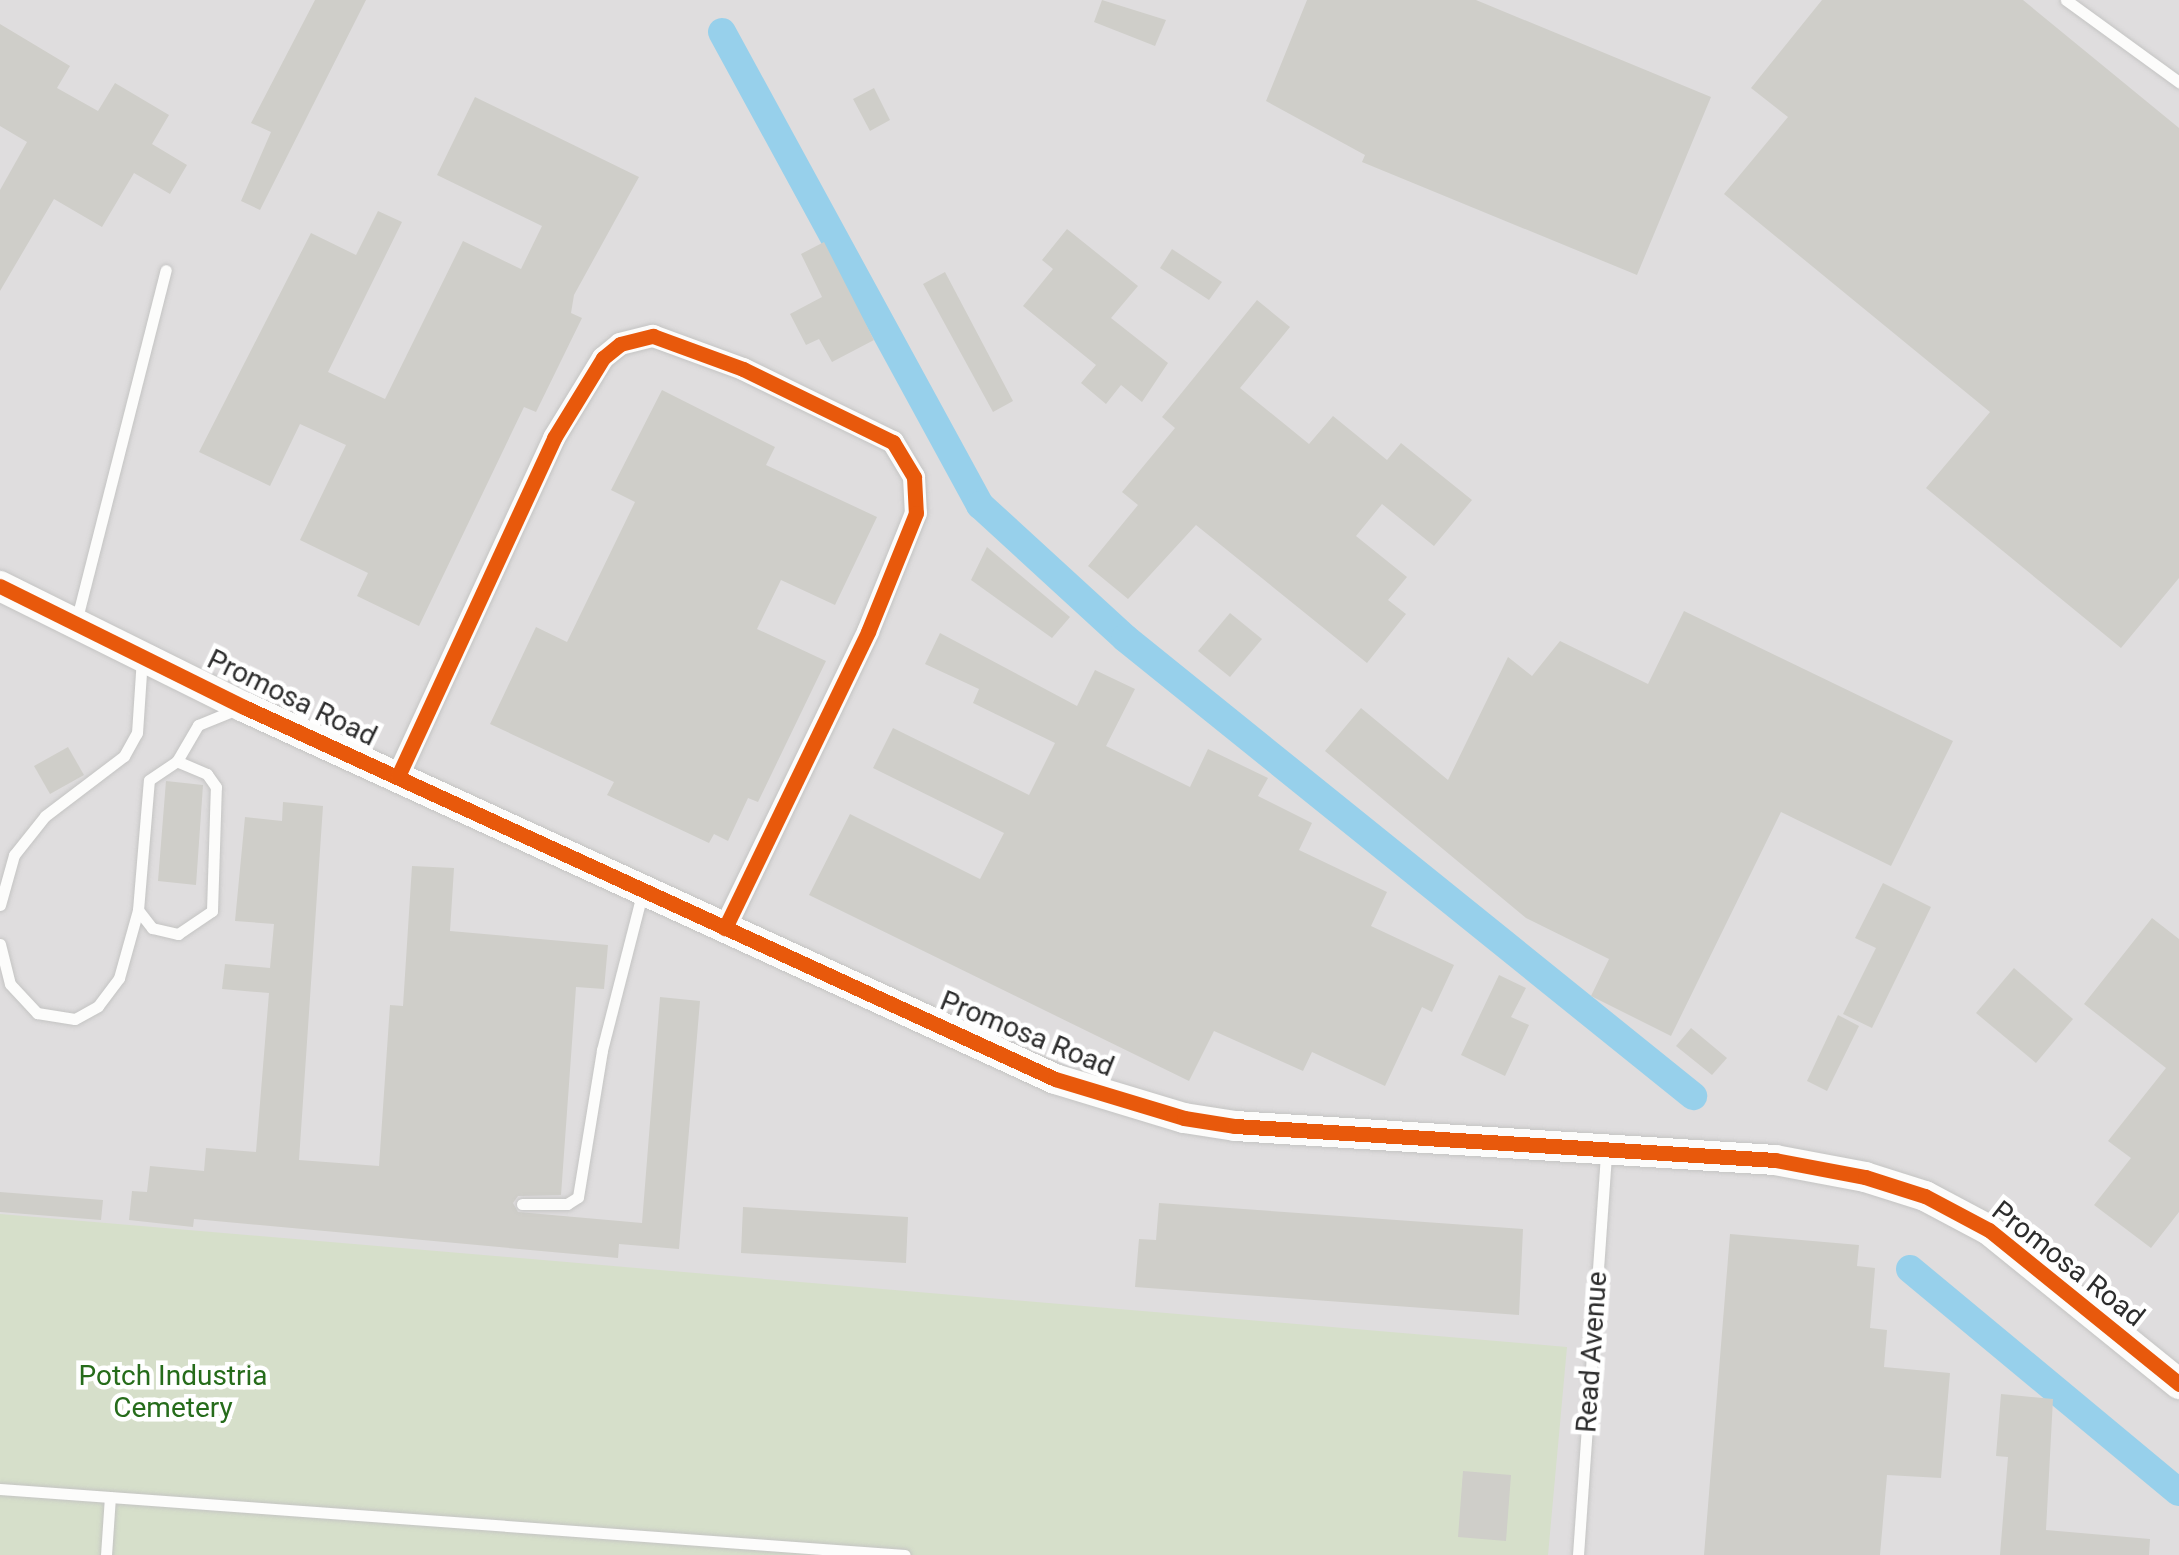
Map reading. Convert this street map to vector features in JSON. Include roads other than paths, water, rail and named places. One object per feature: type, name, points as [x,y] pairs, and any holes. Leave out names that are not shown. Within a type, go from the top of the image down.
[{"type":"street","points":[[398,776],[554,438],[603,358],[620,344],[653,336],[744,368],[893,442],[914,477],[916,513],[868,632],[725,928]]},
{"type":"street","name":"Promosa Road","points":[[0,586],[244,706],[1054,1078],[1184,1118],[1374,1138],[1775,1160],[1925,1196],[1989,1230],[2179,1384]]},
{"type":"lane","points":[[2066,0],[2179,82]]},
{"type":"lane","points":[[76,622],[166,270]]},
{"type":"lane","points":[[0,906],[14,855],[45,816],[124,756],[137,734],[143,654]]},
{"type":"lane","points":[[0,944],[10,984],[37,1013],[75,1019],[98,1006],[119,978],[138,910],[149,780],[176,761],[198,726],[244,706]]},
{"type":"lane","points":[[138,910],[152,928],[178,934],[212,910],[216,787],[207,774],[176,761]]},
{"type":"lane","points":[[522,1204],[568,1204],[578,1198],[602,1050],[643,890]]},
{"type":"lane","name":"Read Avenue","points":[[1578,1555],[1606,1150]]},
{"type":"lane","points":[[0,1489],[905,1555]]},
{"type":"lane","points":[[106,1555],[110,1497]]},
{"type":"waterway","points":[[722,32],[980,505],[1125,638],[1693,1096]]},
{"type":"waterway","points":[[1910,1269],[2179,1492]]},
{"type":"park label","name":"Potch Industria Cemetery","points":[[173,1392]]}]
